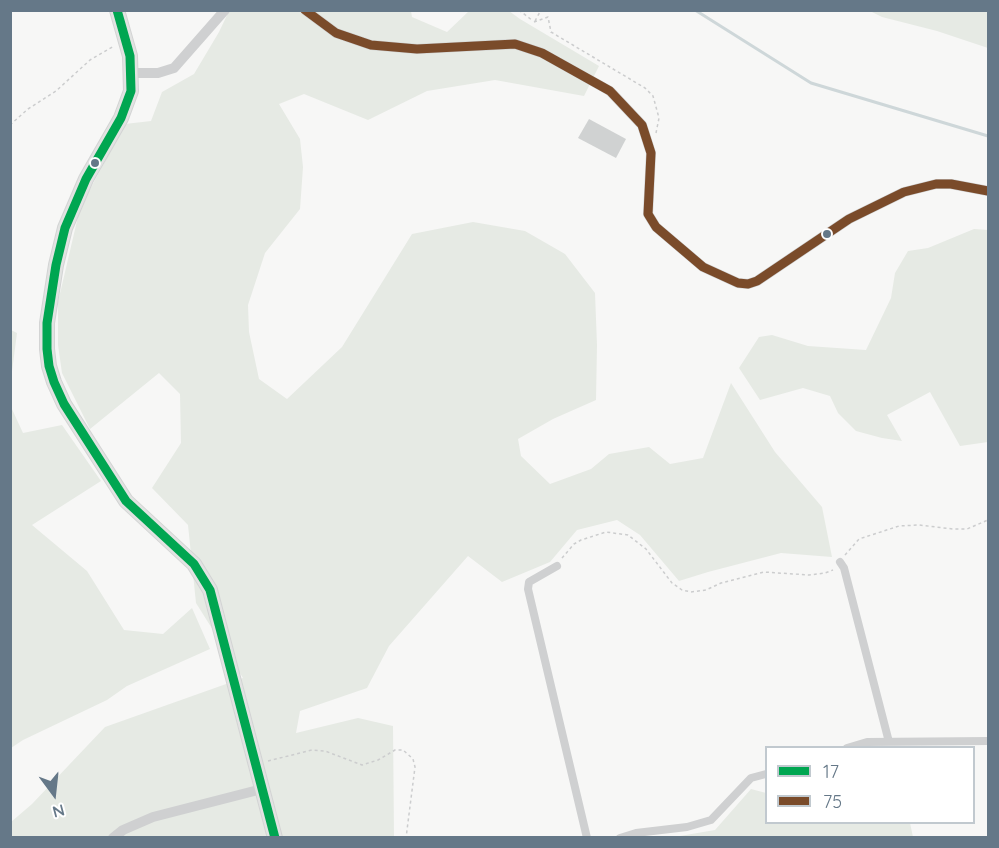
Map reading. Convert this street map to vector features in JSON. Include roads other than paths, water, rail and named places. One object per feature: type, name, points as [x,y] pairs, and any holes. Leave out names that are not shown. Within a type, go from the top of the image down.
[{"type":"highway","points":[[118,11],[126,37],[132,73],[131,91],[126,106],[86,179],[65,228],[47,323],[49,366],[64,404],[126,501],[194,564],[210,590],[275,837]]},
{"type":"street","points":[[132,73],[158,73],[174,68],[225,10]]},
{"type":"street","points":[[304,10],[336,33],[371,45],[417,49],[515,44],[542,53],[610,91],[642,125],[651,153],[648,214],[656,227],[703,267],[738,284],[757,281],[849,219],[904,192],[936,184],[951,184],[988,191]]},
{"type":"street","points":[[840,562],[844,568],[889,742]]},
{"type":"street","points":[[557,566],[529,582],[528,589],[587,837]]},
{"type":"street","points":[[850,746],[867,742],[988,741]]},
{"type":"street","points":[[620,837],[687,827],[711,820],[751,778],[765,774]]},
{"type":"street","points":[[113,837],[153,817],[262,789]]},
{"type":"waterway","points":[[695,10],[811,83],[988,136]]}]
